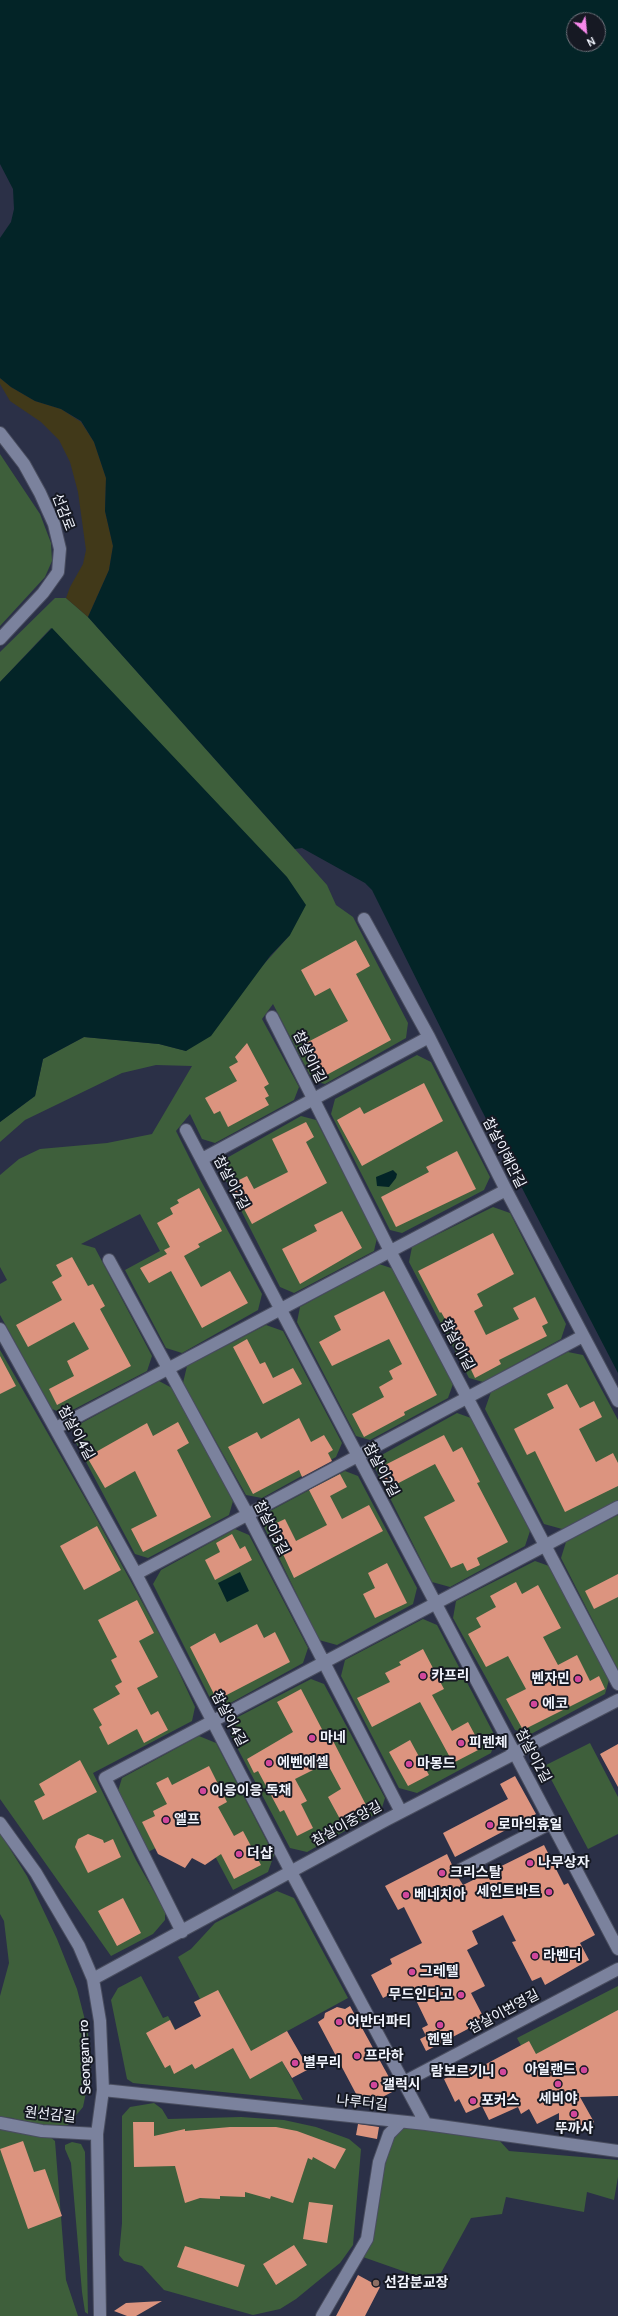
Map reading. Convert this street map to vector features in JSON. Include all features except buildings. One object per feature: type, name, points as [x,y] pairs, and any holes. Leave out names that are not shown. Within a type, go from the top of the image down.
[{"type":"street","name":"선감로","points":[[0,433],[24,464],[40,493],[54,524],[60,549],[58,572],[43,593],[0,639]]},
{"type":"street","name":"참살이해안길","points":[[364,918],[429,1038],[506,1190],[618,1401]]},
{"type":"street","name":"참살이1길","points":[[272,1018],[390,1251],[618,1684]]},
{"type":"street","points":[[202,1160],[429,1038]]},
{"type":"street","name":"참살이2길","points":[[186,1130],[618,1949]]},
{"type":"street","points":[[56,1428],[506,1190]]},
{"type":"street","name":"참살이3길","points":[[109,1260],[248,1515],[401,1812]]},
{"type":"street","name":"참살이4길","points":[[0,1329],[136,1574],[291,1872],[426,2124]]},
{"type":"street","points":[[136,1574],[357,1456],[468,1399],[583,1336]]},
{"type":"street","points":[[182,1932],[105,1778],[212,1720],[618,1507]]},
{"type":"street","name":"참살이중앙길","points":[[93,1979],[401,1812],[618,1700]]},
{"type":"street","name":"Seongam-ro","points":[[0,1823],[36,1873],[79,1946],[93,1979],[100,2021],[103,2090],[97,2134],[100,2316]]},
{"type":"street","points":[[460,1870],[551,1823]]},
{"type":"street","name":"참살이번영길","points":[[404,2082],[618,1969]]},
{"type":"street","name":"나루터길","points":[[103,2090],[426,2124],[618,2151]]},
{"type":"street","points":[[322,2316],[367,2239],[379,2162],[389,2134],[401,2122]]},
{"type":"street","name":"원선감길","points":[[0,2123],[42,2131],[97,2134]]},
{"type":"green space","points":[[0,454],[40,514],[51,543],[52,561],[45,577],[0,626]]},
{"type":"green space","points":[[55,598],[66,598],[88,617],[327,885],[336,905],[353,917],[408,1023],[406,1038],[325,1084],[313,1081],[273,1004],[262,1019],[299,1087],[294,1100],[215,1143],[202,1139],[190,1114],[176,1131],[201,1181],[262,1294],[258,1310],[182,1353],[166,1348],[125,1270],[160,1251],[140,1214],[81,1244],[95,1248],[152,1356],[147,1371],[65,1414],[52,1409],[0,1315],[0,1284],[7,1280],[0,1267],[0,1175],[19,1159],[40,1149],[107,1143],[152,1134],[192,1066],[156,1065],[122,1073],[25,1120],[0,1142],[0,1122],[35,1096],[43,1059],[84,1037],[159,1044],[186,1051],[290,935],[51,628],[0,682],[0,652]]},
{"type":"green space","points":[[417,1055],[431,1062],[490,1177],[484,1190],[402,1233],[390,1230],[331,1114],[335,1099]]},
{"type":"green space","points":[[301,1116],[316,1120],[377,1238],[374,1251],[294,1293],[280,1287],[222,1173],[225,1159]]},
{"type":"green space","points":[[493,1207],[510,1213],[566,1324],[561,1339],[483,1382],[469,1378],[409,1262],[412,1247]]},
{"type":"green space","points":[[379,1264],[394,1269],[453,1384],[448,1398],[370,1440],[356,1436],[297,1322],[300,1307]]},
{"type":"green space","points":[[266,1325],[283,1331],[342,1443],[336,1457],[262,1498],[246,1495],[183,1383],[187,1366]]},
{"type":"green space","points":[[0,1350],[94,1514],[171,1655],[195,1707],[192,1721],[93,1773],[136,1860],[165,1911],[165,1920],[153,1934],[111,1956],[0,1799]]},
{"type":"green space","points":[[568,1352],[583,1355],[618,1420],[618,1500],[562,1529],[544,1524],[485,1409],[491,1392]]},
{"type":"green space","points":[[159,1381],[172,1388],[233,1501],[229,1515],[148,1558],[135,1554],[75,1441],[78,1425]]},
{"type":"green space","points":[[457,1413],[471,1418],[530,1531],[525,1546],[450,1587],[432,1582],[375,1468],[378,1457]]},
{"type":"green space","points":[[345,1471],[358,1476],[417,1588],[413,1604],[337,1645],[319,1640],[263,1525],[270,1511]]},
{"type":"green space","points":[[618,1515],[618,1670],[561,1558],[566,1542]]},
{"type":"green space","points":[[235,1529],[249,1535],[308,1648],[303,1663],[225,1706],[212,1702],[153,1584],[161,1570]]},
{"type":"green space","points":[[535,1561],[549,1566],[609,1680],[605,1694],[531,1734],[515,1730],[453,1618],[456,1601]]},
{"type":"green space","points":[[423,1619],[437,1625],[496,1738],[491,1753],[417,1793],[399,1788],[341,1676],[345,1660]]},
{"type":"green space","points":[[311,1679],[324,1684],[385,1798],[381,1811],[307,1852],[290,1848],[230,1734],[234,1719]]},
{"type":"green space","points":[[199,1736],[216,1743],[274,1855],[268,1872],[233,1890],[199,1826],[148,1852],[117,1794],[122,1778]]},
{"type":"green space","points":[[590,1743],[618,1797],[618,1834],[588,1849],[544,1766]]},
{"type":"green space","points":[[0,1833],[27,1876],[57,1939],[77,1989],[86,2024],[90,2045],[91,2068],[83,2107],[68,2125],[55,2127],[22,2123],[13,2118],[0,2117],[0,1996],[9,1963],[4,1921],[0,1914]]},
{"type":"green space","points":[[277,1891],[294,1898],[348,1998],[271,2040],[303,2100],[133,2083],[127,2079],[111,2000],[118,1988],[141,1976],[163,2018],[168,2016],[180,2038],[207,2025],[194,2002],[200,1999],[178,1957],[191,1949],[215,1923]]},
{"type":"green space","points":[[618,1986],[618,2063],[549,2099],[517,2038]]},
{"type":"green space","points":[[154,2103],[162,2109],[168,2119],[241,2117],[284,2120],[316,2127],[349,2139],[361,2149],[353,2245],[340,2263],[296,2299],[280,2309],[253,2315],[164,2290],[142,2266],[124,2261],[119,2255],[122,2223],[122,2116],[130,2107]]},
{"type":"green space","points":[[402,2127],[498,2139],[509,2151],[618,2160],[618,2177],[614,2200],[587,2192],[584,2212],[506,2197],[502,2214],[471,2218],[441,2273],[417,2276],[363,2257],[373,2241],[383,2163],[391,2136]]},
{"type":"green space","points":[[0,2128],[49,2136],[55,2141],[66,2280],[78,2316],[0,2316]]},
{"type":"green space","points":[[72,2142],[81,2144],[85,2152],[88,2314],[85,2312],[82,2292],[71,2163],[65,2149],[65,2145]]},
{"type":"sand","points":[[0,378],[11,387],[35,401],[61,409],[81,422],[94,442],[106,478],[105,511],[113,546],[109,570],[88,617],[66,598],[70,587],[83,564],[86,550],[78,492],[70,462],[59,440],[41,422],[10,401],[0,384]]},
{"type":"shaded area","points":[[0,0],[618,0],[618,1373],[481,1109],[372,890],[365,883],[302,848],[295,849],[88,617],[109,570],[113,546],[105,511],[106,478],[94,442],[81,421],[61,409],[35,401],[11,387],[0,378],[0,238],[11,222],[14,209],[13,189],[0,164]]},
{"type":"shaded area","points":[[52,628],[287,877],[306,905],[290,935],[270,956],[211,1036],[186,1051],[159,1044],[84,1037],[43,1059],[35,1096],[0,1122],[0,682]]},
{"type":"shaded area","points":[[393,1170],[397,1174],[396,1178],[389,1187],[377,1186],[376,1177]]},
{"type":"shaded area","points":[[240,1572],[249,1591],[227,1602],[218,1583]]},
{"type":"place","name":"카프리","points":[[423,1676]]},
{"type":"place","name":"벤자민","points":[[578,1679]]},
{"type":"place","name":"에코","points":[[534,1704]]},
{"type":"place","name":"마네","points":[[312,1738]]},
{"type":"place","name":"피렌체","points":[[461,1743]]},
{"type":"place","name":"에벤에셀","points":[[269,1763]]},
{"type":"place","name":"마몽드","points":[[409,1764]]},
{"type":"place","name":"이응이응 독채","points":[[203,1791]]},
{"type":"place","name":"엘프","points":[[166,1820]]},
{"type":"place","name":"로마의휴일","points":[[490,1825]]},
{"type":"place","name":"더샵","points":[[239,1854]]},
{"type":"place","name":"나무상자","points":[[530,1863]]},
{"type":"place","name":"크리스탈","points":[[442,1873]]},
{"type":"place","name":"세인트바트","points":[[549,1892]]},
{"type":"place","name":"베네치아","points":[[406,1895]]},
{"type":"place","name":"라벤더","points":[[535,1956]]},
{"type":"place","name":"그레텔","points":[[412,1972]]},
{"type":"place","name":"무드인디고","points":[[461,1995]]},
{"type":"place","name":"어반더파티","points":[[339,2022]]},
{"type":"place","name":"헨델","points":[[440,2025]]},
{"type":"place","name":"프라하","points":[[357,2056]]},
{"type":"place","name":"별무리","points":[[295,2063]]},
{"type":"place","name":"아일랜드","points":[[584,2070]]},
{"type":"place","name":"람보르기니","points":[[503,2072]]},
{"type":"place","name":"세비야","points":[[558,2084]]},
{"type":"place","name":"갤럭시","points":[[374,2085]]},
{"type":"place","name":"포커스","points":[[473,2101]]},
{"type":"place","name":"뚜까사","points":[[574,2114]]},
{"type":"place","name":"선감분교장","points":[[376,2283]]}]
